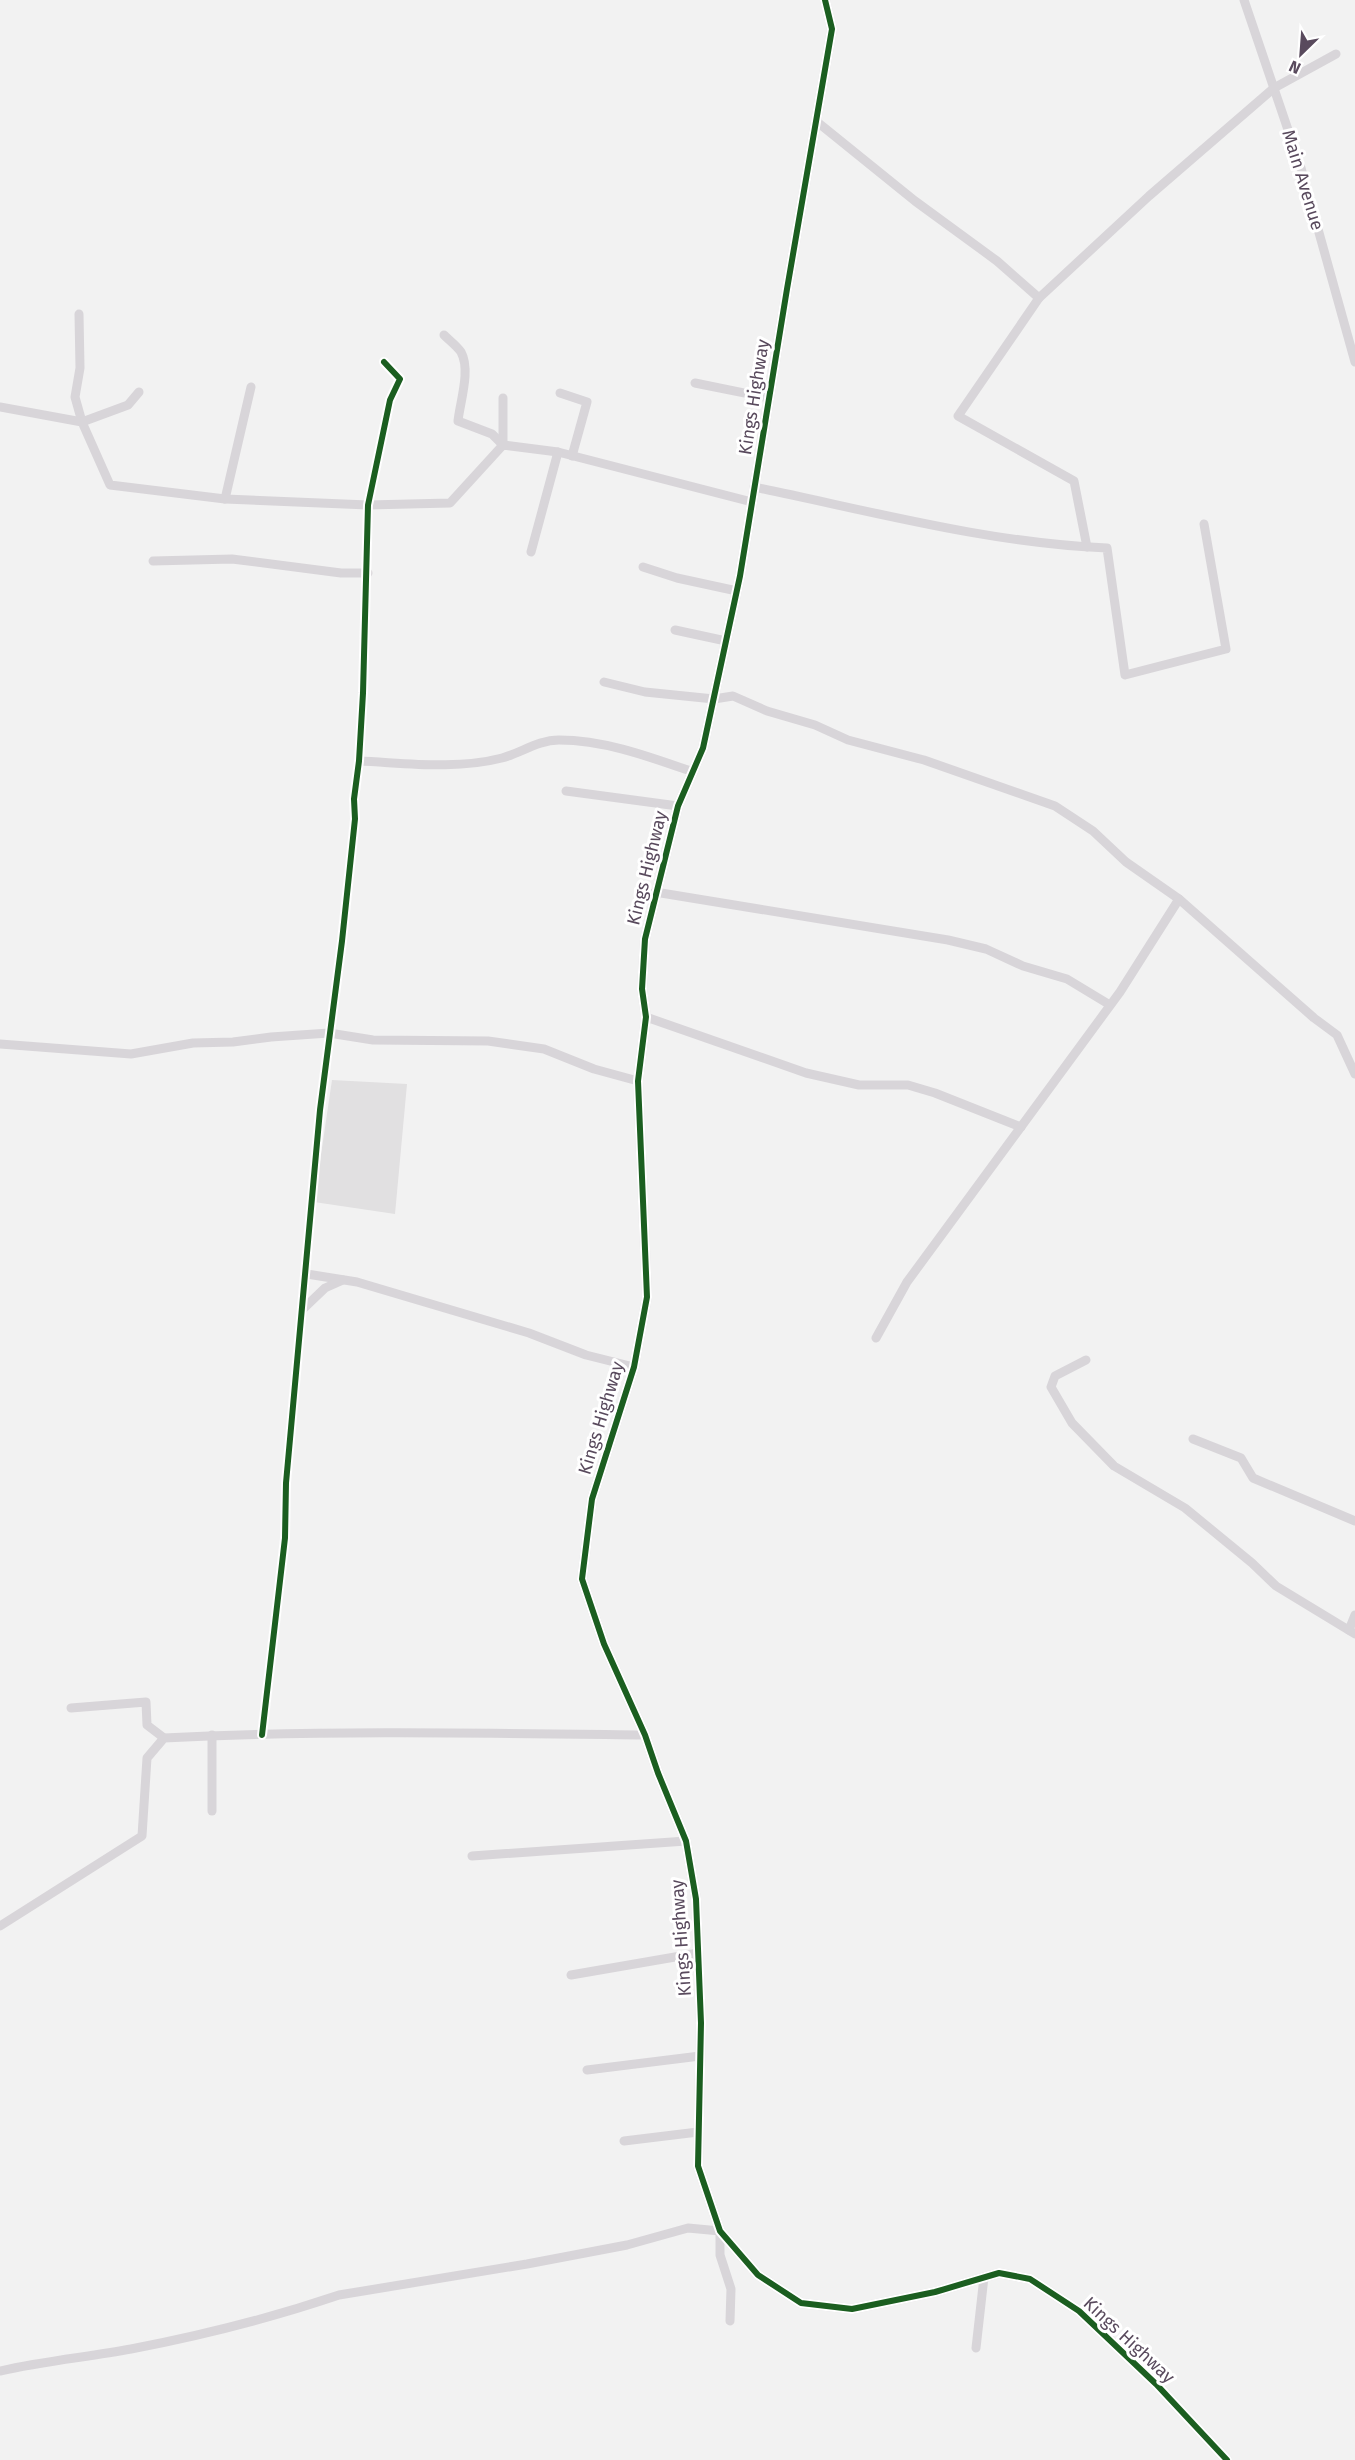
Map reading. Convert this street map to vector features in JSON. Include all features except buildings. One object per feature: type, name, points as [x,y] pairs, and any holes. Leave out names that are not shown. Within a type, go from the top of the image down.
[{"type":"street","name":"Kings Highway","points":[[825,0],[832,29],[737,591],[703,748],[678,806],[645,939],[642,989],[646,1017],[638,1081],[647,1297],[634,1367],[592,1499],[582,1579],[604,1644],[645,1735],[686,1841],[696,1899],[698,1953],[700,2056],[698,2166],[720,2231],[758,2275],[801,2302],[852,2309],[935,2292],[999,2273],[1030,2279],[1079,2311],[1156,2384],[1220,2458]]},
{"type":"street","name":"Main Avenue","points":[[1244,0],[1301,168],[1355,362]]},
{"type":"street","points":[[1087,547],[1074,481],[958,416],[1039,298],[1149,196],[1274,88],[1336,54]]},
{"type":"street","points":[[816,121],[915,201],[996,261],[1039,298]]},
{"type":"street","points":[[79,314],[80,368],[75,397],[82,422],[110,485],[225,499],[368,505],[450,503],[503,445],[503,398]]},
{"type":"street","points":[[444,335],[462,353],[466,382],[460,399],[458,421],[492,434],[503,445],[558,452],[752,502]]},
{"type":"street","points":[[262,1735],[285,1538],[286,1483],[328,1033],[342,941],[355,819],[354,799],[359,761],[368,573],[368,505],[390,400],[400,379],[384,362]]},
{"type":"street","points":[[695,382],[769,398]]},
{"type":"street","points":[[225,499],[251,387]]},
{"type":"street","points":[[0,407],[82,422],[128,405],[139,392]]},
{"type":"street","points":[[560,393],[587,402],[572,456]]},
{"type":"street","points":[[531,552],[558,452]]},
{"type":"street","points":[[754,487],[987,535],[1062,546],[1107,548],[1125,675],[1226,649],[1204,524]]},
{"type":"street","points":[[153,561],[232,559],[341,573],[368,573]]},
{"type":"street","points":[[643,567],[677,578],[737,591]]},
{"type":"street","points":[[675,630],[726,641]]},
{"type":"street","points":[[604,682],[645,692],[714,699],[733,696],[767,711],[814,725],[848,740],[924,760],[1054,806],[1093,831],[1126,862],[1179,899],[1314,1018],[1337,1035],[1355,1074]]},
{"type":"street","points":[[359,761],[452,765],[502,758],[541,743],[557,740],[594,743],[638,753],[693,772]]},
{"type":"street","points":[[566,791],[678,806]]},
{"type":"street","points":[[655,892],[948,940],[986,949],[1023,966],[1067,979],[1110,1005]]},
{"type":"street","points":[[876,1338],[907,1282],[1110,1005],[1179,899]]},
{"type":"street","points":[[646,1017],[806,1073],[859,1085],[908,1085],[935,1093],[1021,1127]]},
{"type":"street","points":[[0,1044],[131,1054],[193,1043],[233,1042],[328,1033],[373,1040],[488,1041],[544,1049],[594,1069],[638,1081]]},
{"type":"street","points":[[307,1274],[343,1280],[430,1303],[529,1333],[586,1355],[634,1367]]},
{"type":"street","points":[[302,1310],[325,1288],[343,1280]]},
{"type":"street","points":[[1086,1360],[1055,1376],[1051,1387],[1072,1423],[1114,1466],[1185,1508],[1252,1563],[1276,1586],[1352,1632],[1355,1615]]},
{"type":"street","points":[[1193,1439],[1241,1458],[1252,1478],[1355,1521]]},
{"type":"street","points":[[71,1708],[146,1702],[147,1725],[164,1738],[212,1735],[447,1732],[645,1735]]},
{"type":"street","points":[[212,1735],[212,1811]]},
{"type":"street","points":[[0,1926],[142,1836],[147,1758],[164,1738]]},
{"type":"street","points":[[472,1856],[686,1841]]},
{"type":"street","points":[[571,1975],[698,1953]]},
{"type":"street","points":[[587,2070],[700,2056]]},
{"type":"street","points":[[624,2141],[698,2132]]},
{"type":"street","points":[[0,2371],[132,2349],[339,2295],[467,2275],[627,2245],[688,2228],[720,2231],[720,2255],[731,2289],[729,2321]]},
{"type":"street","points":[[976,2348],[984,2277]]},
{"type":"shaded area","points":[[332,1080],[407,1084],[395,1214],[314,1202]]},
{"type":"cycle path","points":[[825,0],[832,29],[740,576],[703,748],[678,806],[645,939],[642,989],[646,1017],[638,1081],[647,1297],[634,1367],[592,1499],[582,1579],[604,1644],[645,1735],[686,1841],[696,1899],[701,2023],[698,2166],[720,2231],[758,2275],[801,2303],[852,2309],[935,2292],[999,2273],[1030,2279],[1079,2311],[1156,2384],[1227,2460]]},
{"type":"cycle path","points":[[262,1735],[285,1538],[286,1483],[320,1110],[355,819],[354,799],[363,693],[368,505],[390,400],[400,379],[384,362]]}]
